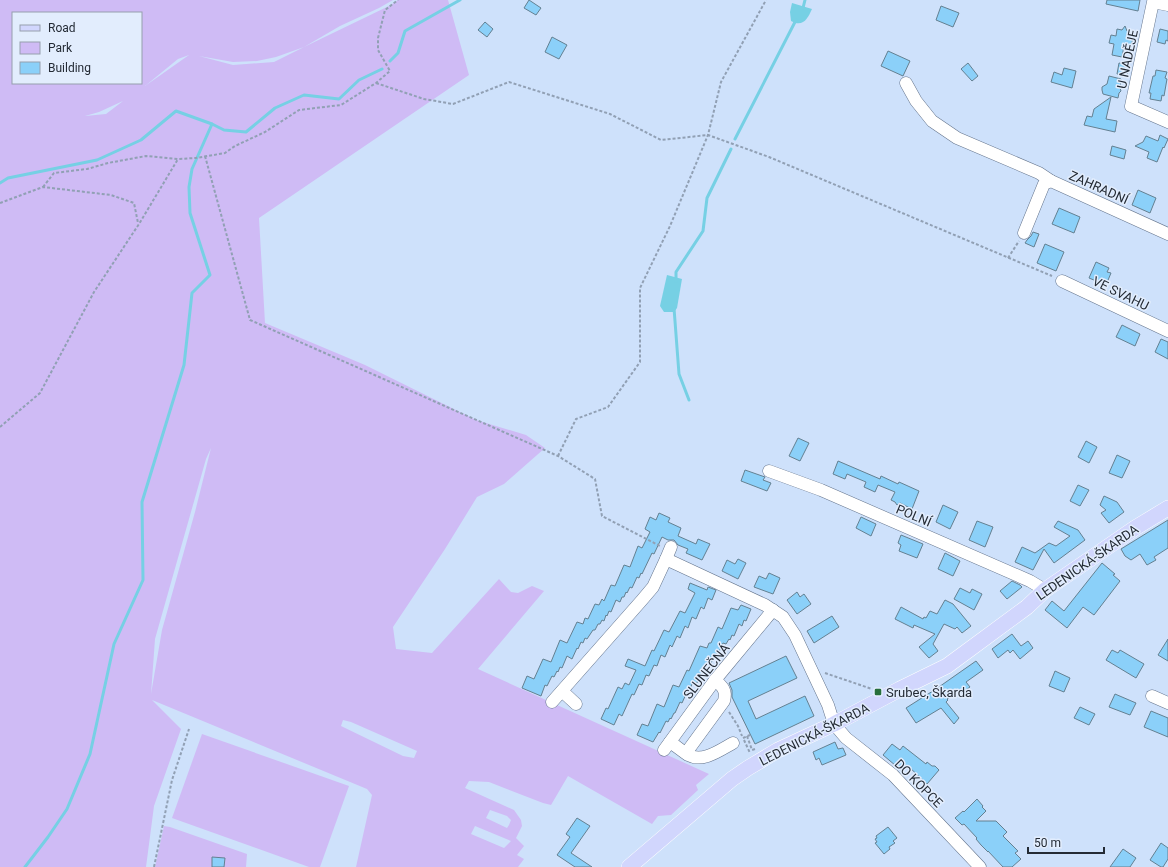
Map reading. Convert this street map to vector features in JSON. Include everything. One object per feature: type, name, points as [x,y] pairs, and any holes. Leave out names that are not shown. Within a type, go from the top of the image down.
[{"type":"main road","name":"LEDENICKÁ-ŠKARDA","points":[[629,867],[737,775],[778,750],[834,724],[947,666],[1045,590],[1135,528],[1168,508]]},
{"type":"street","name":"U NADĚJE","points":[[1168,5],[1154,1],[1131,106],[1168,122]]},
{"type":"street","points":[[906,83],[916,101],[932,121],[957,138],[1039,173],[1051,181]]},
{"type":"street","name":"ZAHRADNÍ","points":[[1024,233],[1044,184],[1051,181],[1168,234]]},
{"type":"street","name":"VE SVAHU","points":[[1062,280],[1168,331]]},
{"type":"street","name":"POLNÍ","points":[[769,471],[843,500],[1030,581],[1045,590]]},
{"type":"street","points":[[552,702],[653,587],[671,547]]},
{"type":"street","points":[[666,559],[765,605],[782,617],[795,635],[828,705],[834,724]]},
{"type":"street","name":"SLUNEČNÁ","points":[[686,753],[667,746],[714,680],[773,610]]},
{"type":"street","points":[[714,680],[726,692],[724,701],[686,753],[696,758],[702,758],[738,741]]},
{"type":"street","points":[[562,691],[576,704]]},
{"type":"street","points":[[1152,696],[1168,703]]},
{"type":"street","name":"DO KOPCE","points":[[834,724],[846,738],[894,775],[980,867]]},
{"type":"path","points":[[43,187],[54,173],[87,169],[108,163],[146,156],[178,159],[196,158],[225,153],[235,146],[265,132],[299,110],[341,105],[376,83],[390,71],[378,50],[378,38],[384,10],[398,0]]},
{"type":"path","points":[[558,456],[576,419],[608,407],[640,362],[640,288],[670,226],[708,135],[721,82],[766,0]]},
{"type":"path","points":[[376,83],[424,99],[453,104],[509,82],[610,114],[661,140],[708,135],[769,157],[1062,280]]},
{"type":"path","points":[[205,156],[250,320],[558,456],[595,479],[602,516],[660,546],[666,559]]},
{"type":"path","points":[[0,427],[40,393],[94,292],[139,224],[178,159]]},
{"type":"path","points":[[0,203],[43,187],[111,195],[134,203],[139,224]]},
{"type":"path","points":[[1008,258],[1024,233]]},
{"type":"path","points":[[815,678],[826,673],[873,690],[877,701]]},
{"type":"path","points":[[722,704],[726,707],[738,726],[738,741],[750,753]]},
{"type":"path","points":[[154,867],[172,780],[189,730]]},
{"type":"path","points":[[738,741],[750,735]]},
{"type":"green space","points":[[0,0],[393,0],[340,26],[304,47],[391,5],[398,0],[448,0],[469,75],[259,218],[265,323],[365,365],[476,420],[526,435],[545,448],[504,484],[477,497],[445,549],[393,627],[396,649],[432,653],[499,579],[511,592],[518,593],[532,586],[544,591],[478,669],[709,774],[696,785],[698,790],[671,815],[658,816],[652,824],[568,776],[551,805],[489,782],[469,781],[465,788],[514,810],[521,820],[522,826],[516,838],[524,846],[517,855],[524,859],[518,867],[356,867],[372,795],[367,789],[152,700],[181,729],[154,806],[146,867],[0,867]],"holes":[[[304,47],[274,62],[233,65],[199,56],[233,62],[257,61],[276,57]],[[189,55],[145,86],[178,59]],[[123,101],[106,114],[85,116],[99,112]],[[211,448],[162,630],[151,694],[155,639],[206,459]],[[343,720],[351,722],[417,751],[414,758],[403,756],[341,726]],[[490,810],[507,816],[511,820],[507,828],[486,818]],[[475,826],[511,841],[504,848],[471,834]]]},
{"type":"green space","points":[[202,734],[349,786],[320,867],[309,867],[172,818]]},
{"type":"green space","points":[[164,826],[247,854],[246,867],[155,867]]},
{"type":"water","points":[[792,3],[812,9],[807,19],[802,23],[795,23],[791,21],[790,12]]},
{"type":"water","points":[[667,275],[682,279],[677,308],[674,312],[664,312],[660,306]]},
{"type":"building","points":[[529,0],[541,8],[536,15],[524,8]]},
{"type":"building","points":[[1107,0],[1140,0],[1138,11],[1106,4]]},
{"type":"building","points":[[941,6],[959,13],[953,27],[936,20]]},
{"type":"building","points":[[485,22],[493,29],[487,37],[478,30]]},
{"type":"building","points":[[1125,26],[1127,31],[1132,32],[1131,38],[1133,38],[1131,47],[1124,46],[1122,57],[1112,55],[1114,44],[1109,43],[1111,35],[1116,36],[1117,29],[1122,30]]},
{"type":"building","points":[[1160,29],[1168,31],[1168,41],[1166,40],[1165,44],[1157,42]]},
{"type":"building","points":[[552,37],[567,45],[559,59],[545,52]]},
{"type":"building","points":[[888,51],[910,61],[903,76],[881,66]]},
{"type":"building","points":[[968,63],[978,76],[972,81],[961,69]]},
{"type":"building","points":[[1119,63],[1129,65],[1127,76],[1117,74]]},
{"type":"building","points":[[1064,68],[1076,71],[1072,88],[1051,82],[1054,72],[1062,75]]},
{"type":"building","points":[[1156,70],[1167,72],[1165,78],[1167,79],[1164,96],[1162,95],[1161,101],[1150,99],[1151,93],[1149,93]]},
{"type":"building","points":[[1109,76],[1121,79],[1121,91],[1118,98],[1103,94],[1102,87],[1107,84]]},
{"type":"building","points":[[1111,97],[1106,119],[1117,121],[1115,132],[1084,125],[1087,116],[1092,117],[1094,109]]},
{"type":"building","points":[[1160,135],[1168,139],[1157,162],[1147,158],[1149,152],[1135,146],[1143,142],[1146,136],[1158,141]]},
{"type":"building","points":[[1112,146],[1126,150],[1124,159],[1110,155]]},
{"type":"building","points":[[1138,190],[1156,198],[1150,213],[1132,205]]},
{"type":"building","points":[[1059,208],[1080,217],[1074,233],[1052,224]]},
{"type":"building","points":[[1033,232],[1039,234],[1034,247],[1025,243]]},
{"type":"building","points":[[1045,244],[1064,252],[1056,271],[1037,263]]},
{"type":"building","points":[[1096,262],[1109,268],[1107,272],[1111,273],[1106,285],[1089,278]]},
{"type":"building","points":[[1122,325],[1140,334],[1135,346],[1116,337]]},
{"type":"building","points":[[1161,339],[1168,342],[1168,359],[1155,352]]},
{"type":"building","points":[[798,438],[809,443],[800,461],[789,456]]},
{"type":"building","points":[[1086,441],[1097,447],[1089,463],[1078,457]]},
{"type":"building","points":[[1117,455],[1130,461],[1122,478],[1109,473]]},
{"type":"building","points":[[838,461],[880,479],[881,476],[919,491],[912,509],[900,503],[897,505],[891,500],[895,492],[878,485],[875,492],[864,487],[866,482],[847,474],[845,479],[833,474]]},
{"type":"building","points":[[745,470],[765,477],[763,480],[771,483],[767,491],[741,481]]},
{"type":"building","points":[[1078,485],[1089,490],[1080,506],[1070,501]]},
{"type":"building","points":[[1104,496],[1117,502],[1124,512],[1109,523],[1101,513],[1106,510],[1100,505]]},
{"type":"building","points":[[943,505],[958,512],[950,529],[936,522]]},
{"type":"building","points":[[659,513],[670,518],[668,522],[681,528],[678,536],[696,544],[698,539],[710,544],[702,560],[686,553],[688,549],[678,545],[674,540],[668,540],[662,537],[654,554],[652,553],[642,574],[641,573],[639,578],[637,577],[632,588],[630,587],[620,602],[616,600],[611,612],[609,611],[604,621],[602,620],[600,624],[598,624],[587,639],[585,638],[583,643],[581,642],[572,659],[567,656],[562,668],[560,667],[554,677],[552,676],[547,686],[545,685],[541,696],[522,688],[527,676],[534,679],[543,659],[551,662],[560,640],[567,643],[577,622],[583,624],[585,618],[588,619],[595,604],[599,605],[602,599],[604,601],[611,585],[615,586],[624,565],[630,567],[638,546],[642,548],[650,532],[645,529],[650,517],[656,520]]},
{"type":"building","points":[[861,517],[876,524],[871,536],[856,528]]},
{"type":"building","points":[[1168,520],[1168,548],[1154,557],[1156,560],[1147,565],[1140,554],[1131,560],[1125,556],[1121,549]]},
{"type":"building","points":[[977,521],[993,527],[985,547],[969,540]]},
{"type":"building","points":[[1058,521],[1078,530],[1085,540],[1054,563],[1044,549],[1033,570],[1015,562],[1022,547],[1035,553],[1049,543],[1056,546],[1070,536],[1054,527]]},
{"type":"building","points":[[901,535],[923,544],[917,558],[899,551],[901,545],[898,543]]},
{"type":"building","points":[[945,553],[960,561],[953,576],[938,569]]},
{"type":"building","points":[[738,559],[746,563],[738,579],[722,571],[727,560],[735,564]]},
{"type":"building","points":[[1102,563],[1115,574],[1113,575],[1120,581],[1094,615],[1083,607],[1067,628],[1045,610],[1052,601],[1064,611]]},
{"type":"building","points":[[769,573],[780,578],[773,594],[754,587],[759,576],[766,579]]},
{"type":"building","points":[[1012,581],[1022,587],[1007,599],[1000,591]]},
{"type":"building","points":[[690,583],[707,590],[708,587],[716,590],[712,600],[708,598],[704,609],[701,607],[696,619],[692,617],[688,628],[685,626],[680,638],[677,636],[672,647],[670,645],[665,657],[661,655],[657,666],[654,665],[649,676],[646,675],[642,685],[639,684],[634,695],[632,694],[622,716],[619,714],[614,725],[601,719],[606,708],[608,709],[618,687],[622,689],[625,683],[629,685],[636,670],[625,666],[628,659],[645,666],[652,650],[654,651],[664,630],[669,632],[680,611],[685,613],[695,593],[688,589]]},
{"type":"building","points":[[960,588],[970,593],[972,589],[982,594],[974,610],[954,599]]},
{"type":"building","points":[[797,592],[800,597],[804,594],[811,604],[797,614],[787,600]]},
{"type":"building","points":[[945,600],[953,604],[971,626],[962,633],[957,627],[955,629],[944,624],[933,644],[938,651],[929,658],[919,647],[935,634],[914,625],[913,628],[895,619],[901,607],[923,619],[924,617],[926,618],[930,611],[937,614]]},
{"type":"building","points":[[741,605],[751,609],[746,621],[744,620],[742,626],[739,624],[734,636],[732,635],[726,644],[723,643],[718,654],[716,654],[711,663],[709,663],[701,677],[699,676],[697,683],[693,682],[682,703],[680,702],[671,719],[670,718],[668,722],[666,721],[660,733],[659,732],[653,742],[637,735],[642,724],[648,726],[657,704],[664,707],[673,685],[679,687],[687,670],[689,671],[700,646],[707,648],[709,643],[711,643],[718,627],[722,629],[731,608],[738,610]]},
{"type":"building","points":[[832,616],[839,627],[814,643],[807,631]]},
{"type":"building","points":[[1012,634],[1021,646],[1028,641],[1033,648],[1020,659],[1013,650],[1010,653],[1008,650],[998,658],[992,649]]},
{"type":"building","points":[[1168,639],[1168,661],[1158,655]]},
{"type":"building","points":[[1112,650],[1118,653],[1120,650],[1144,664],[1136,678],[1106,660]]},
{"type":"building","points":[[786,656],[797,678],[748,701],[756,719],[805,696],[814,716],[755,744],[732,697],[732,690],[729,683]]},
{"type":"building","points":[[976,661],[983,670],[966,682],[970,687],[962,693],[960,690],[947,699],[948,700],[946,702],[959,718],[954,724],[941,708],[916,723],[906,708]]},
{"type":"building","points":[[1055,671],[1070,678],[1064,692],[1049,686]]},
{"type":"building","points":[[1115,694],[1136,703],[1130,715],[1109,707]]},
{"type":"building","points":[[1080,707],[1095,714],[1089,725],[1074,718]]},
{"type":"building","points":[[1151,711],[1168,718],[1168,737],[1144,727]]},
{"type":"building","points":[[835,742],[838,749],[843,748],[846,755],[822,765],[819,758],[816,760],[813,752]]},
{"type":"building","points":[[892,744],[900,750],[903,746],[926,764],[927,762],[939,770],[927,784],[907,765],[902,771],[883,755]]},
{"type":"building","points":[[977,799],[986,811],[976,821],[996,821],[1007,832],[1003,836],[1018,851],[1015,853],[1021,859],[1012,867],[1003,867],[981,845],[976,839],[977,838],[964,824],[962,825],[955,818],[963,811],[964,812]]},
{"type":"building","points":[[577,818],[590,826],[571,853],[592,867],[575,867],[557,855],[570,837],[566,834]]},
{"type":"building","points":[[888,827],[897,838],[893,841],[895,843],[889,847],[890,849],[884,854],[875,843],[877,842],[875,839],[877,838],[876,836]]},
{"type":"building","points":[[1161,843],[1168,848],[1168,859],[1163,867],[1150,860]]},
{"type":"building","points":[[1123,849],[1136,858],[1130,867],[1110,867]]},
{"type":"building","points":[[212,857],[225,858],[224,867],[212,867]]},
{"type":"waterway","points":[[390,61],[398,53],[405,31],[460,0]]},
{"type":"waterway","points":[[803,8],[805,0]]},
{"type":"waterway","points":[[735,139],[796,20]]},
{"type":"waterway","points":[[0,183],[8,178],[97,160],[141,140],[176,111],[224,130],[246,132],[275,108],[304,95],[339,99],[359,80],[382,69]]},
{"type":"waterway","points":[[25,867],[67,809],[90,754],[114,644],[143,580],[142,502],[184,365],[192,293],[210,275],[190,213],[189,187],[192,169],[212,124]]},
{"type":"waterway","points":[[676,281],[676,272],[703,231],[707,198],[731,149]]},
{"type":"waterway","points":[[674,308],[679,374],[689,400]]},
{"type":"place","name":"Srubec, Škarda","points":[[878,692]]}]
